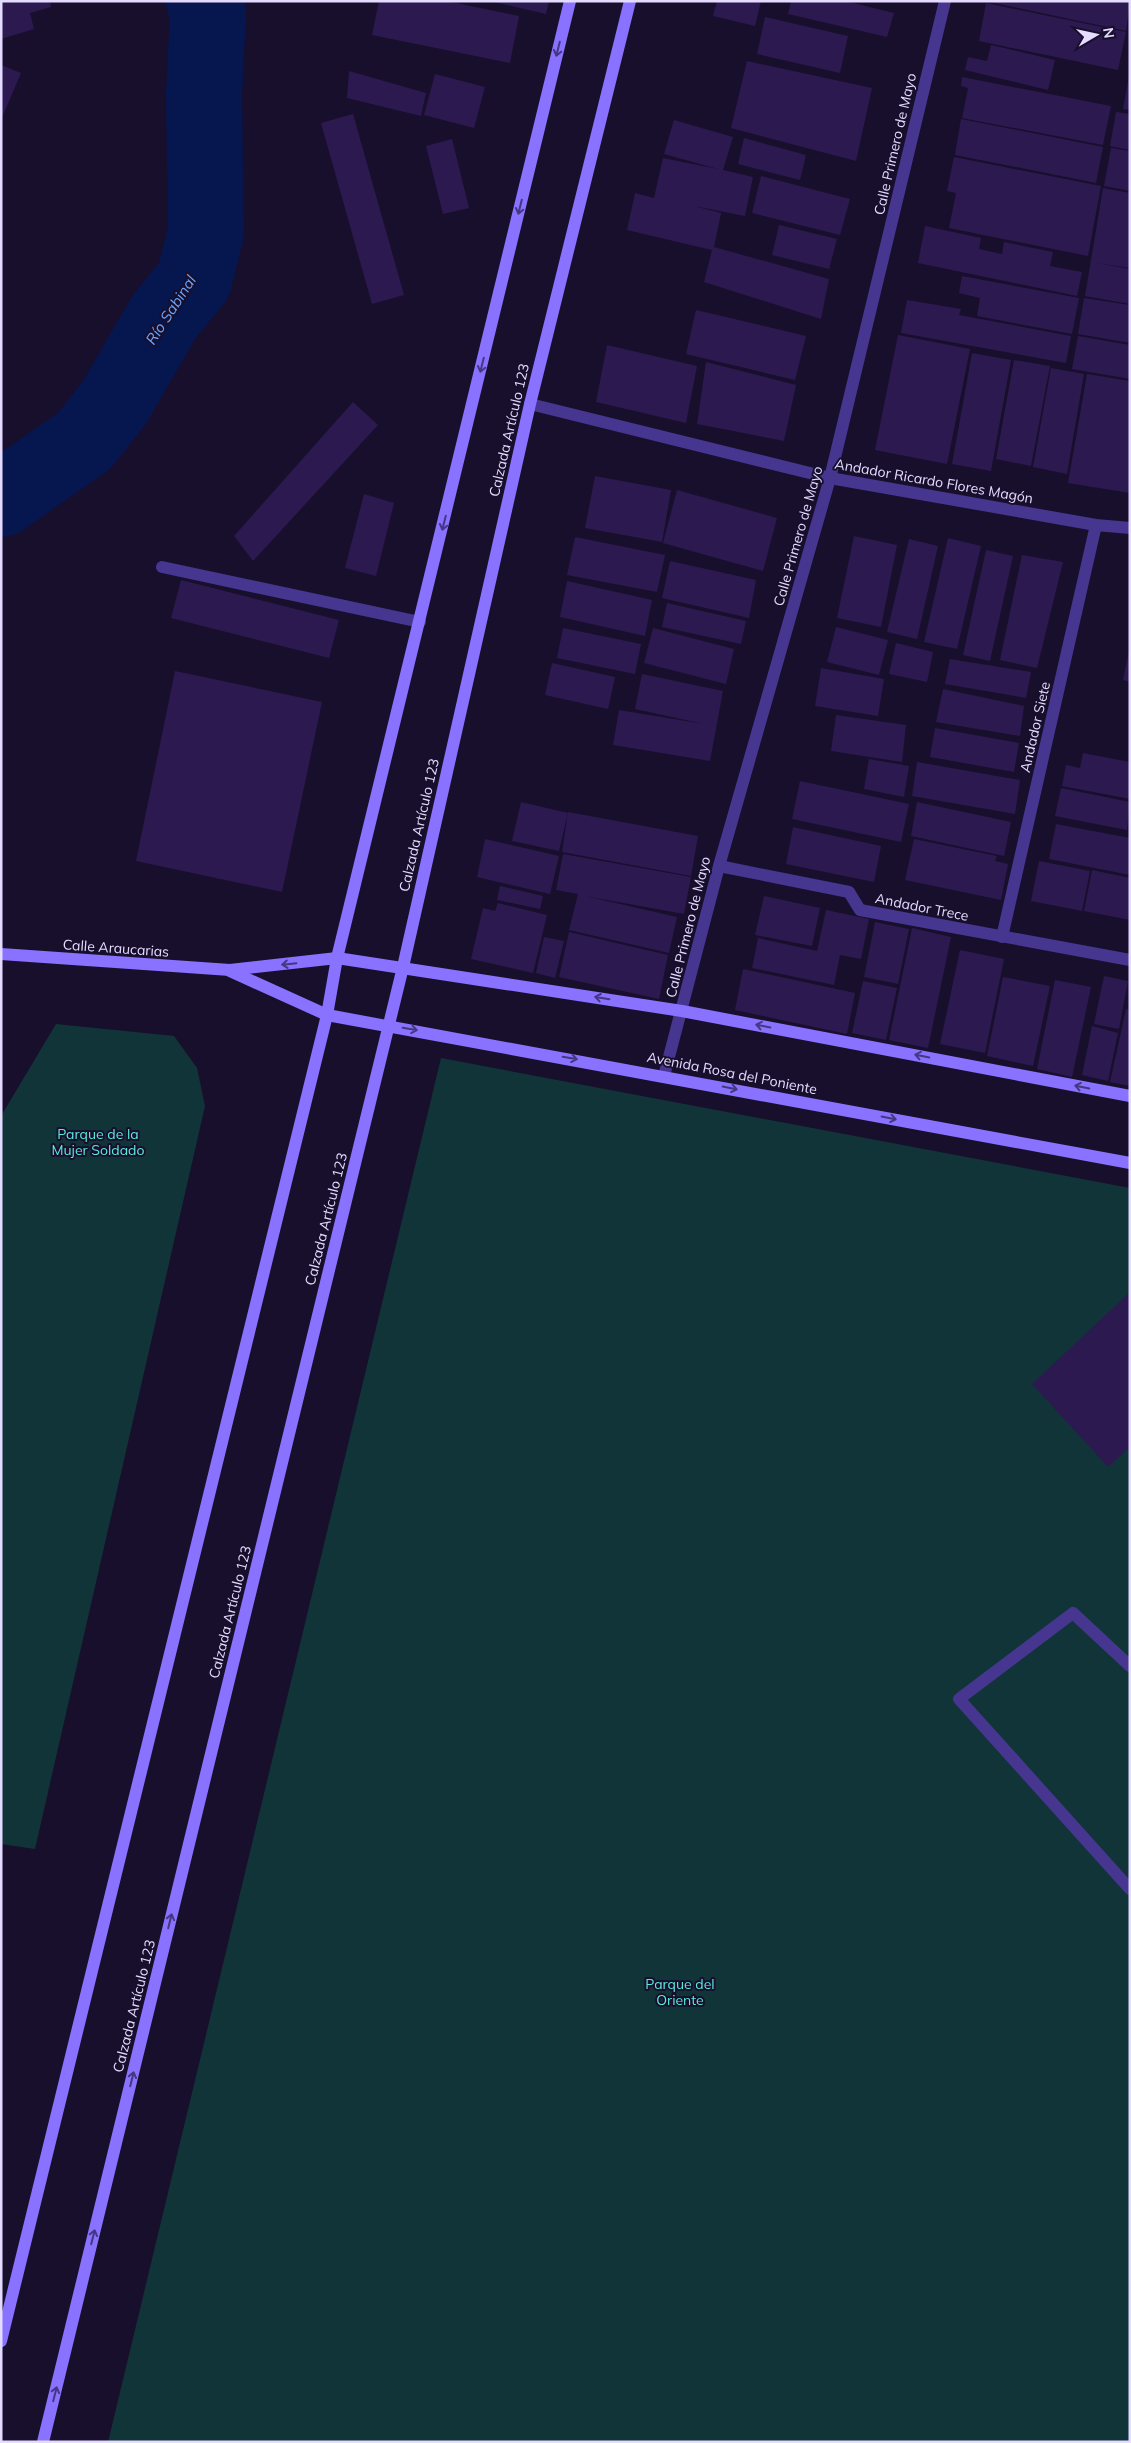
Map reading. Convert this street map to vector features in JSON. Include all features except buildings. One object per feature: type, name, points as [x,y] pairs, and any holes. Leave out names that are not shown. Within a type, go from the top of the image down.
[{"type":"main road","points":[[1,2341],[328,1015],[337,958],[570,1]]},
{"type":"main road","name":"Calzada Artículo 123","points":[[43,2442],[403,967],[530,404],[630,1]]},
{"type":"main road","name":"Calle Araucarias","points":[[1,954],[230,970],[337,958]]},
{"type":"main road","points":[[337,958],[682,1011],[1130,1096]]},
{"type":"main road","name":"Calle Araucarias","points":[[230,970],[328,1015]]},
{"type":"main road","name":"Avenida Rosa del Poniente","points":[[328,1015],[1130,1163]]},
{"type":"street","name":"Calle Primero de Mayo","points":[[664,1076],[719,866],[830,478],[944,1]]},
{"type":"street","name":"Andador Ricardo Flores Magón","points":[[530,404],[830,478],[1096,525],[1130,528]]},
{"type":"street","name":"Andador Siete","points":[[1002,937],[1096,525]]},
{"type":"street","points":[[162,567],[420,622]]},
{"type":"street","name":"Andador Trece","points":[[719,866],[849,892],[860,910],[1130,960]]},
{"type":"street","points":[[1130,1666],[1073,1613],[959,1699],[1130,1890]]},
{"type":"green space","name":"Parque de la Mujer Soldado","points":[[56,1024],[174,1036],[197,1068],[205,1106],[35,1849],[1,1844],[1,1116]]},
{"type":"green space","name":"Parque del Oriente","points":[[441,1058],[1130,1188],[1130,2442],[108,2442]]},
{"type":"waterway","name":"Río Sabinal","points":[[1,499],[84,441],[114,403],[164,317],[194,280],[206,232],[204,94],[208,14],[204,1]]}]
